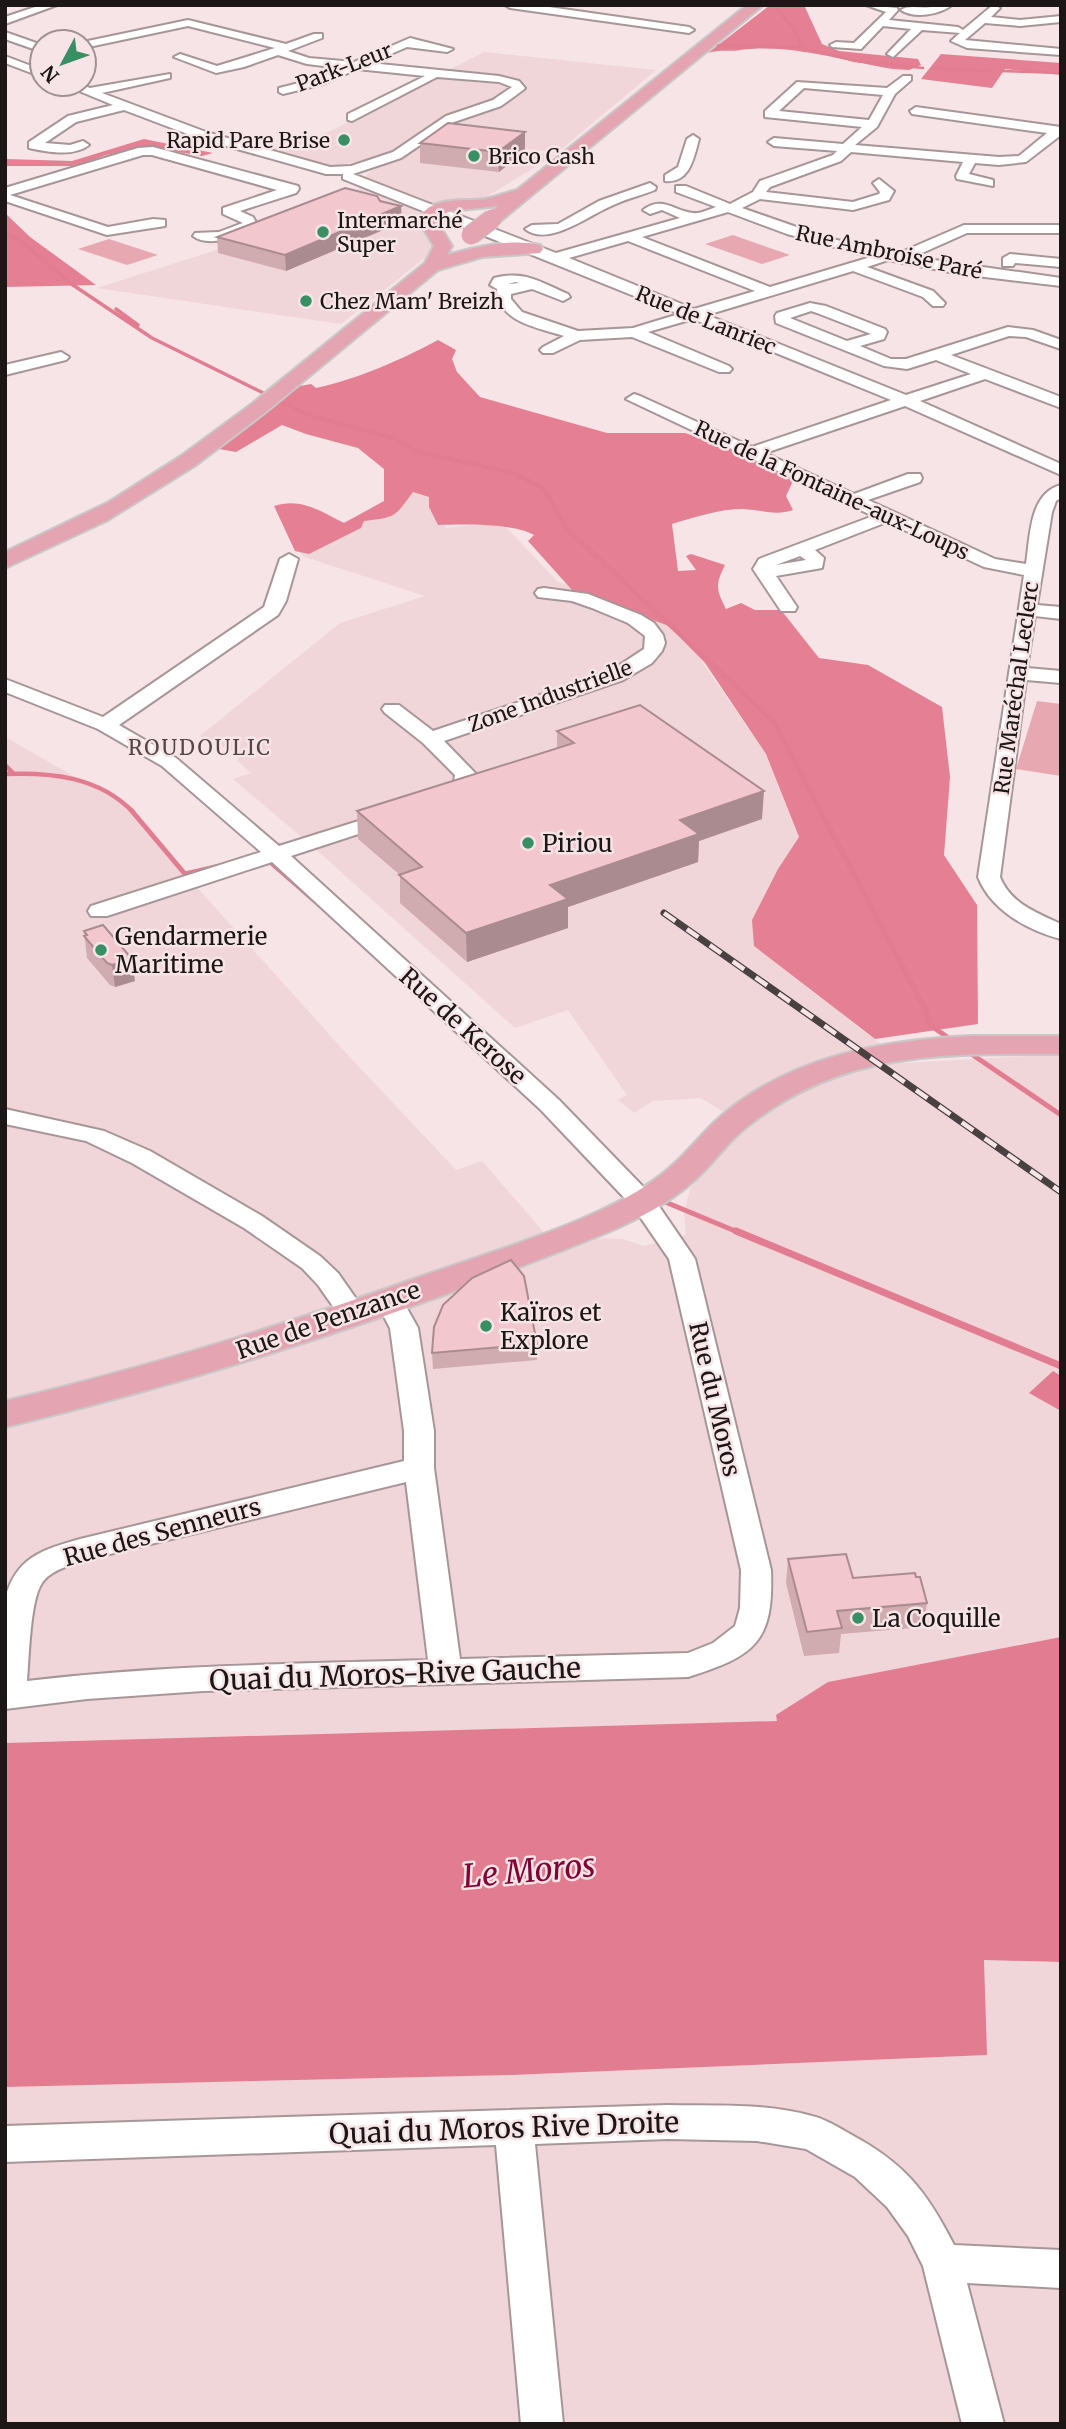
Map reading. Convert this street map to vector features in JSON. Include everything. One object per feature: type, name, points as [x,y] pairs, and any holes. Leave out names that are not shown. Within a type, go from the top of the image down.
[{"type":"main road","points":[[5,561],[99,516],[177,468],[245,417],[756,5]]},
{"type":"main road","points":[[433,217],[521,196]]},
{"type":"main road","points":[[514,241],[522,239],[532,229],[516,209],[521,196]]},
{"type":"main road","points":[[433,217],[454,218]]},
{"type":"main road","points":[[432,266],[443,246],[433,217]]},
{"type":"main road","points":[[432,266],[483,251],[534,249]]},
{"type":"main road","name":"Rue de Penzance","points":[[5,1414],[157,1375],[352,1313],[589,1228],[643,1202],[688,1169],[736,1119],[781,1088],[822,1068],[886,1050],[916,1047],[1061,1045]]},
{"type":"street","points":[[5,21],[52,5]]},
{"type":"street","points":[[510,5],[689,30]]},
{"type":"street","points":[[871,5],[893,10],[935,11],[947,5]]},
{"type":"street","points":[[995,8],[957,41],[967,45],[1061,52]]},
{"type":"street","points":[[836,45],[857,47],[893,10]]},
{"type":"street","points":[[981,19],[1020,23],[1061,19]]},
{"type":"street","points":[[98,43],[188,23],[281,49],[295,59],[353,67],[499,79],[514,83],[519,88],[497,103],[450,119],[397,155],[350,173],[332,174],[202,135],[98,96]]},
{"type":"street","points":[[881,23],[958,30]]},
{"type":"street","points":[[863,42],[890,47],[919,27]]},
{"type":"street","points":[[98,32],[142,47]]},
{"type":"street","points":[[5,35],[28,45]]},
{"type":"street","points":[[216,70],[318,36]]},
{"type":"street","name":"Park-Leur","points":[[283,90],[312,84],[408,42],[447,49]]},
{"type":"street","points":[[6,60],[28,54]]},
{"type":"street","points":[[180,57],[233,76],[207,82]]},
{"type":"street","points":[[6,60],[28,69]]},
{"type":"street","points":[[352,117],[431,77],[431,74]]},
{"type":"street","points":[[98,90],[166,76]]},
{"type":"street","points":[[758,195],[765,184],[822,166],[837,158],[851,141],[873,124],[890,92],[907,78]]},
{"type":"street","points":[[873,124],[769,114],[802,85],[890,92]]},
{"type":"street","points":[[83,145],[71,149],[33,145],[72,119],[124,106]]},
{"type":"street","points":[[916,111],[1059,130]]},
{"type":"street","points":[[774,142],[970,161],[999,161],[1022,159],[1059,130]]},
{"type":"street","points":[[670,178],[684,169],[693,139]]},
{"type":"street","points":[[5,195],[22,187],[142,151],[152,151],[292,190]]},
{"type":"street","points":[[1029,155],[1050,157]]},
{"type":"street","points":[[970,161],[962,176],[988,183]]},
{"type":"street","points":[[350,173],[433,217]]},
{"type":"street","points":[[200,236],[212,237],[250,224],[248,220],[228,211],[332,174]]},
{"type":"street","points":[[532,229],[561,228],[604,204],[650,187],[664,190],[689,186],[688,182],[670,178],[652,180],[648,183],[650,187]]},
{"type":"street","points":[[555,258],[729,208],[758,195],[853,206],[884,197],[887,191],[879,183]]},
{"type":"street","name":"Rue Ambroise Paré","points":[[681,189],[792,231],[971,271],[1061,282]]},
{"type":"street","points":[[5,195],[107,231],[121,231],[150,222],[160,223]]},
{"type":"street","points":[[822,221],[827,204]]},
{"type":"street","points":[[650,210],[663,206],[693,218]]},
{"type":"street","points":[[852,222],[853,206]]},
{"type":"street","points":[[982,212],[985,227]]},
{"type":"street","name":"Rue de Lanriec","points":[[454,218],[906,401],[1061,470]]},
{"type":"street","points":[[548,349],[577,336],[634,332],[853,266],[896,256],[964,229],[1061,229]]},
{"type":"street","points":[[627,236],[770,292]]},
{"type":"street","points":[[1008,263],[1010,258],[1061,262]]},
{"type":"street","points":[[853,266],[928,294],[938,303]]},
{"type":"street","points":[[563,297],[531,283],[524,288],[504,289],[503,299],[517,315],[577,336]]},
{"type":"street","points":[[845,346],[878,336],[880,332],[810,307],[782,316],[781,320],[845,346],[898,364],[907,364],[1009,331],[1028,333],[1061,345]]},
{"type":"street","points":[[634,332],[724,369]]},
{"type":"street","points":[[937,355],[1061,403]]},
{"type":"street","points":[[5,370],[61,357]]},
{"type":"street","points":[[750,453],[985,374]]},
{"type":"street","name":"Rue de la Fontaine-aux-Loups","points":[[634,399],[990,563],[1033,572]]},
{"type":"street","points":[[853,500],[914,478]]},
{"type":"street","name":"Rue Maréchal Leclerc","points":[[1061,490],[1049,498],[1042,512],[989,877],[996,892],[1025,915],[1061,932]]},
{"type":"street","points":[[788,607],[764,572],[816,564],[815,558],[801,548],[888,516]]},
{"type":"street","points":[[105,725],[265,615],[274,606],[289,559]]},
{"type":"street","name":"Zone Industrielle","points":[[430,739],[616,676],[639,664],[652,653],[656,636],[650,628],[636,619],[569,593],[544,593]]},
{"type":"street","points":[[1026,610],[1061,613]]},
{"type":"street","points":[[1017,673],[1061,677]]},
{"type":"street","name":"Rue de Kerose","points":[[5,685],[105,725],[169,761],[277,855],[550,1105],[643,1202]]},
{"type":"street","name":"Zone Industrielle","points":[[277,855],[418,808],[457,792],[467,779],[462,769],[392,709]]},
{"type":"street","points":[[99,911],[277,855]]},
{"type":"street","points":[[5,1116],[95,1136],[141,1157],[253,1222],[311,1262],[328,1279],[352,1313]]},
{"type":"street","name":"Rue du Moros","points":[[643,1202],[682,1259],[756,1570],[758,1606]]},
{"type":"street","points":[[389,1300],[404,1328],[419,1431],[419,1468],[446,1672]]},
{"type":"street","name":"Rue des Senneurs","points":[[7,1696],[22,1591],[30,1574],[39,1567],[80,1550],[419,1468]]},
{"type":"street","name":"Quai du Moros-Rive Gauche","points":[[7,1696],[87,1686],[203,1679],[688,1665],[716,1657],[736,1646],[751,1625],[758,1606]]},
{"type":"street","name":"Quai du Moros Rive Droite","points":[[5,2144],[715,2121],[788,2127],[812,2133],[869,2164],[901,2194],[922,2223],[942,2263],[983,2424]]},
{"type":"street","points":[[514,2129],[542,2424]]},
{"type":"street","points":[[942,2263],[1061,2269]]},
{"type":"shaded area","points":[[770,5],[804,5],[822,44],[839,51],[918,59],[921,65],[909,70],[893,69],[778,49],[708,53]]},
{"type":"shaded area","points":[[484,52],[656,70],[557,153],[434,136],[366,160],[326,168],[265,151],[331,131]]},
{"type":"shaded area","points":[[941,54],[1061,63],[1061,75],[1005,69],[992,88],[921,79]]},
{"type":"shaded area","points":[[144,139],[213,153],[202,156],[149,147],[106,155],[77,166],[5,166],[5,159],[72,161]]},
{"type":"shaded area","points":[[433,139],[555,155],[481,200],[417,211],[421,216],[419,228],[435,241],[435,250],[341,324],[97,288],[229,246],[356,194],[369,172]]},
{"type":"shaded area","points":[[5,213],[30,237],[96,285],[5,287]]},
{"type":"shaded area","points":[[733,235],[790,255],[762,264],[705,244]]},
{"type":"shaded area","points":[[109,239],[158,255],[127,265],[78,249]]},
{"type":"shaded area","points":[[438,340],[456,350],[452,359],[457,372],[480,397],[607,433],[685,433],[719,444],[793,481],[786,496],[793,510],[774,513],[725,510],[672,524],[678,571],[696,570],[686,556],[691,554],[725,565],[718,587],[726,609],[741,603],[755,610],[781,610],[819,658],[868,665],[942,707],[950,777],[944,855],[977,905],[978,1024],[875,1039],[754,946],[752,920],[778,869],[799,837],[766,754],[705,663],[669,626],[572,590],[528,541],[534,535],[501,526],[438,525],[429,507],[429,497],[413,492],[393,515],[364,521],[361,528],[309,554],[295,551],[274,506],[302,504],[344,523],[384,501],[384,469],[358,448],[282,425],[236,452],[219,449],[300,386],[311,384],[316,388],[347,380],[394,362]]},
{"type":"shaded area","points":[[404,484],[427,494],[446,528],[501,522],[558,582],[673,620],[766,754],[799,838],[778,869],[754,946],[905,1063],[1061,1054],[1061,1376],[1053,1372],[1030,1393],[1061,1411],[1061,1637],[828,1682],[778,1721],[5,1743],[5,737],[128,807],[345,1052],[456,1170],[482,1161],[559,1250],[592,1238],[622,1239],[644,1246],[686,1235],[684,1213],[690,1189],[719,1153],[748,1127],[701,1098],[653,1101],[634,1113],[618,1100],[627,1095],[568,1010],[515,1028],[310,844],[233,779],[251,773],[238,761],[236,753],[200,736],[340,623],[425,596],[302,556],[296,543],[398,498]]},
{"type":"shaded area","points":[[1037,701],[1061,704],[1061,776],[1016,769]]},
{"type":"shaded area","points":[[984,1960],[1061,1962],[1061,2424],[5,2424],[5,2087],[512,2075],[986,2055]]},
{"type":"water","points":[[1053,1371],[1061,1376],[1061,1411],[1029,1393]]},
{"type":"water","name":"Le Moros","points":[[1061,1637],[1061,1962],[984,1960],[987,2055],[512,2075],[5,2087],[5,1743],[777,1721],[776,1715],[828,1682]]},
{"type":"building","points":[[448,123],[525,132],[498,152],[420,143]]},
{"type":"building","points":[[345,188],[377,196],[380,201],[401,206],[285,255],[217,237]]},
{"type":"building","name":"Piriou","points":[[640,705],[764,791],[680,820],[699,834],[550,885],[568,899],[466,933],[399,875],[422,867],[357,811],[574,743],[557,731]]},
{"type":"building","points":[[103,925],[132,959],[112,965],[107,963],[84,936],[87,935],[84,931]]},
{"type":"building","name":"Kaïros et Explore","points":[[511,1260],[524,1276],[537,1344],[432,1353],[434,1327],[443,1305],[472,1278]]},
{"type":"building","points":[[846,1554],[853,1578],[915,1573],[916,1577],[920,1577],[927,1603],[837,1611],[842,1628],[807,1632],[788,1559]]},
{"type":"waterway","points":[[773,5],[794,29],[801,47]]},
{"type":"waterway","points":[[713,45],[801,47]]},
{"type":"waterway","points":[[801,47],[855,61],[923,68]]},
{"type":"waterway","points":[[933,68],[990,71]]},
{"type":"waterway","points":[[1000,71],[1061,73]]},
{"type":"waterway","points":[[5,234],[19,239],[70,283],[152,338],[308,415],[393,438],[418,452],[514,473],[523,478]]},
{"type":"waterway","points":[[116,309],[138,325]]},
{"type":"waterway","points":[[520,476],[544,489],[566,528],[774,722],[821,812]]},
{"type":"waterway","points":[[5,765],[13,773]]},
{"type":"waterway","points":[[5,774],[40,774],[74,779],[105,791],[132,811]]},
{"type":"waterway","points":[[820,810],[926,1011],[930,1025],[953,1041]]},
{"type":"waterway","points":[[132,811],[185,874],[220,866]]},
{"type":"waterway","points":[[267,859],[314,900]]},
{"type":"waterway","points":[[967,1051],[1061,1115]]},
{"type":"waterway","points":[[658,1199],[740,1233]]},
{"type":"waterway","points":[[736,1231],[1061,1366]]},
{"type":"railway","points":[[664,913],[1061,1192]]},
{"type":"place","name":"Rapid Pare Brise","points":[[344,140]]},
{"type":"place","name":"Brico Cash","points":[[474,156]]},
{"type":"place","name":"Intermarché Super","points":[[323,232]]},
{"type":"place","name":"Chez Mam' Breizh","points":[[306,301]]},
{"type":"place","name":"Piriou","points":[[528,843]]},
{"type":"place","name":"Gendarmerie Maritime","points":[[101,950]]},
{"type":"place","name":"Kaïros et Explore","points":[[486,1326]]},
{"type":"place","name":"La Coquille","points":[[858,1618]]},
{"type":"district","name":"ROUDOULIC","points":[[200,747]]}]
